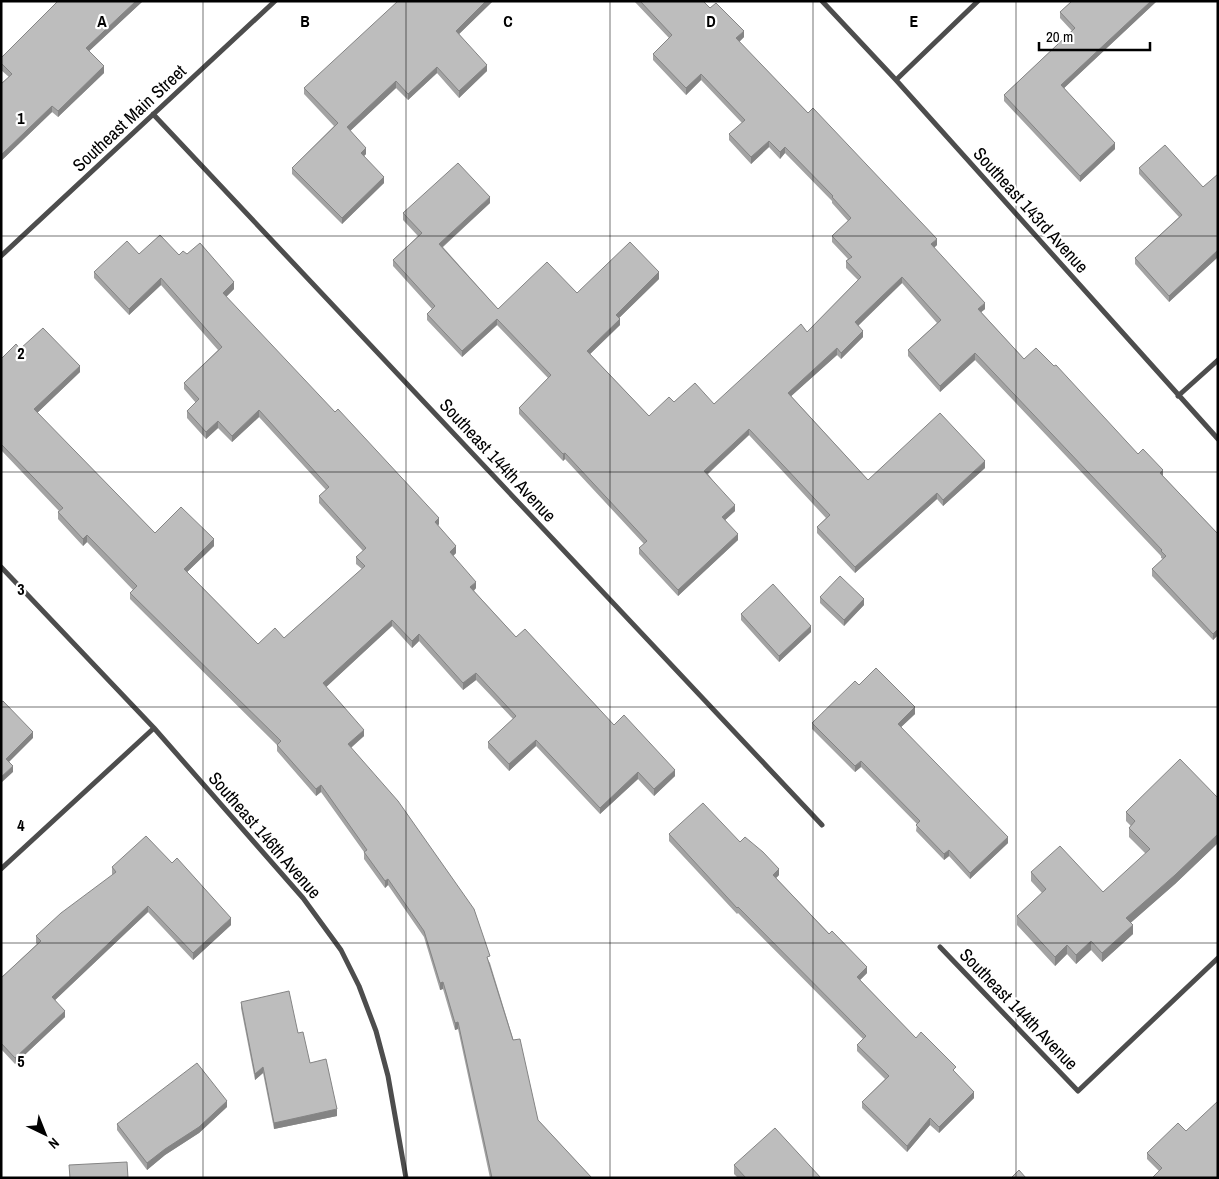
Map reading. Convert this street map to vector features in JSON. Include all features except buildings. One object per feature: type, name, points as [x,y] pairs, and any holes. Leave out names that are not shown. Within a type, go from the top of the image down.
[{"type":"street","name":"Southeast Main Street","points":[[1,256],[275,1]]},
{"type":"street","name":"Southeast 143rd Avenue","points":[[822,1],[896,80],[1218,439]]},
{"type":"street","points":[[896,80],[978,1]]},
{"type":"street","name":"Southeast 144th Avenue","points":[[153,114],[822,825]]},
{"type":"street","points":[[1178,396],[1218,360]]},
{"type":"street","name":"Southeast 146th Avenue","points":[[1,567],[154,728],[303,898],[341,950],[359,986],[376,1031],[388,1076],[406,1178]]},
{"type":"street","points":[[1,869],[154,728]]},
{"type":"street","name":"Southeast 144th Avenue","points":[[940,946],[1078,1091],[1218,958]]}]
